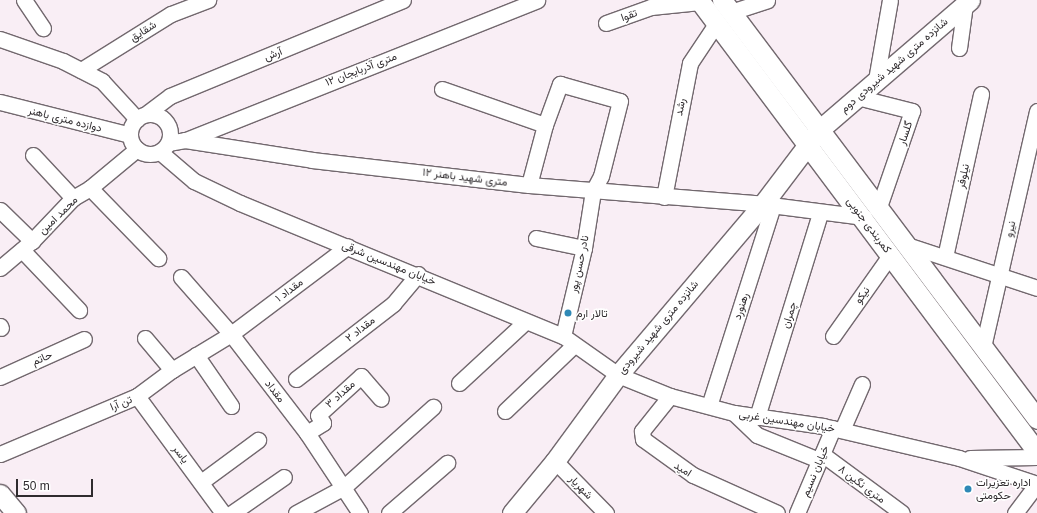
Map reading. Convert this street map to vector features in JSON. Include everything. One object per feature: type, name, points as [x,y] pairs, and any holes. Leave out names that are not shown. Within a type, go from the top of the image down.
[{"type":"main road","name":"کمربندی جنوبی","points":[[700,1],[806,144],[871,213]]},
{"type":"main road","name":"شانزده متری شهید شیرودی دوم","points":[[806,144],[819,130],[967,2]]},
{"type":"main road","name":"کمربندی جنوبی","points":[[726,6],[819,130],[871,213],[1031,433],[1037,452]]},
{"type":"main road","name":"شانزده متری شهید شیرودی","points":[[512,513],[555,461],[618,375],[768,205],[806,144]]},
{"type":"main road","name":"کمربندی جنوبی","points":[[898,249],[983,347],[1037,418]]},
{"type":"main road","points":[[0,494],[16,513]]},
{"type":"street","points":[[24,0],[43,28]]},
{"type":"street","name":"شقایق","points":[[81,70],[171,14],[208,0]]},
{"type":"street","name":"آرش","points":[[141,117],[170,96],[403,0]]},
{"type":"street","name":"۱۲ متری آذربایجان","points":[[185,140],[537,0]]},
{"type":"street","points":[[726,6],[767,0]]},
{"type":"street","points":[[876,80],[890,0]]},
{"type":"street","name":"تقوا","points":[[606,23],[651,7],[700,1]]},
{"type":"street","points":[[959,48],[967,2]]},
{"type":"street","name":"رشد","points":[[664,197],[690,63],[716,24]]},
{"type":"street","points":[[0,39],[81,70],[102,81],[141,117]]},
{"type":"street","name":"نادر حسن پور","points":[[545,125],[560,84],[620,101],[601,176],[593,191],[568,341]]},
{"type":"street","points":[[442,89],[545,125],[529,185]]},
{"type":"street","name":"نیلوفر","points":[[945,258],[981,94]]},
{"type":"street","name":"گلسار","points":[[857,97],[912,111],[871,213]]},
{"type":"street","name":"دوازده متری باهنر","points":[[0,102],[130,135]]},
{"type":"street","name":"نیرو","points":[[983,347],[1037,111]]},
{"type":"street","points":[[156,115],[167,123],[164,147],[148,154],[137,149],[130,135],[141,117],[156,115]]},
{"type":"street","name":"۱۲ متری شهید باهنر","points":[[164,147],[185,140],[312,160],[529,185],[768,205],[820,214],[871,213]]},
{"type":"street","name":"خیابان مهندسین شرقی","points":[[164,147],[194,181],[418,274],[526,321],[568,341],[618,375]]},
{"type":"street","name":"محمد امین","points":[[0,268],[27,246],[74,198],[90,188],[137,149]]},
{"type":"street","points":[[33,155],[74,198]]},
{"type":"street","points":[[90,188],[158,258]]},
{"type":"street","name":"رهنورد","points":[[709,406],[768,205]]},
{"type":"street","points":[[0,210],[79,310]]},
{"type":"street","name":"چمران","points":[[757,417],[820,214]]},
{"type":"street","points":[[536,238],[584,248]]},
{"type":"street","name":"مقداد ۱","points":[[231,334],[348,246]]},
{"type":"street","points":[[898,249],[945,258],[1037,288]]},
{"type":"street","name":"نیکو","points":[[833,336],[898,249]]},
{"type":"street","name":"مقداد ۲","points":[[296,379],[392,304],[418,274]]},
{"type":"street","name":"مقداد","points":[[181,276],[231,334],[307,433],[360,513]]},
{"type":"street","points":[[459,383],[526,321]]},
{"type":"street","name":"تن آرا","points":[[0,454],[137,396],[172,370],[231,334]]},
{"type":"street","points":[[145,338],[172,370]]},
{"type":"street","name":"حاتم","points":[[0,377],[84,339]]},
{"type":"street","points":[[505,411],[568,341]]},
{"type":"street","points":[[196,355],[231,406]]},
{"type":"street","name":"خیابان مهندسین غربی","points":[[618,375],[670,396],[734,413],[838,429],[960,458]]},
{"type":"street","name":"مقداد ۳","points":[[307,433],[323,423],[318,415],[361,376],[381,399]]},
{"type":"street","name":"خیابان نسیم","points":[[797,513],[820,457],[838,429],[862,384]]},
{"type":"street","name":"یاسر","points":[[137,396],[223,513]]},
{"type":"street","name":"امید","points":[[670,396],[642,431],[643,439],[693,475],[777,513]]},
{"type":"street","points":[[296,513],[344,487],[433,407]]},
{"type":"street","name":"۸ متری نگین","points":[[734,413],[757,435],[820,457],[902,513]]},
{"type":"street","points":[[201,482],[258,440]]},
{"type":"street","points":[[960,458],[1037,457]]},
{"type":"street","points":[[960,458],[1037,484],[1015,513]]},
{"type":"street","name":"شهریار","points":[[555,461],[606,513]]},
{"type":"street","points":[[389,513],[447,463]]},
{"type":"street","points":[[232,513],[284,477]]},
{"type":"place","name":"تالار ارم","points":[[568,313]]},
{"type":"place","name":"اداره تعزیرات حکومتی","points":[[968,489]]}]
